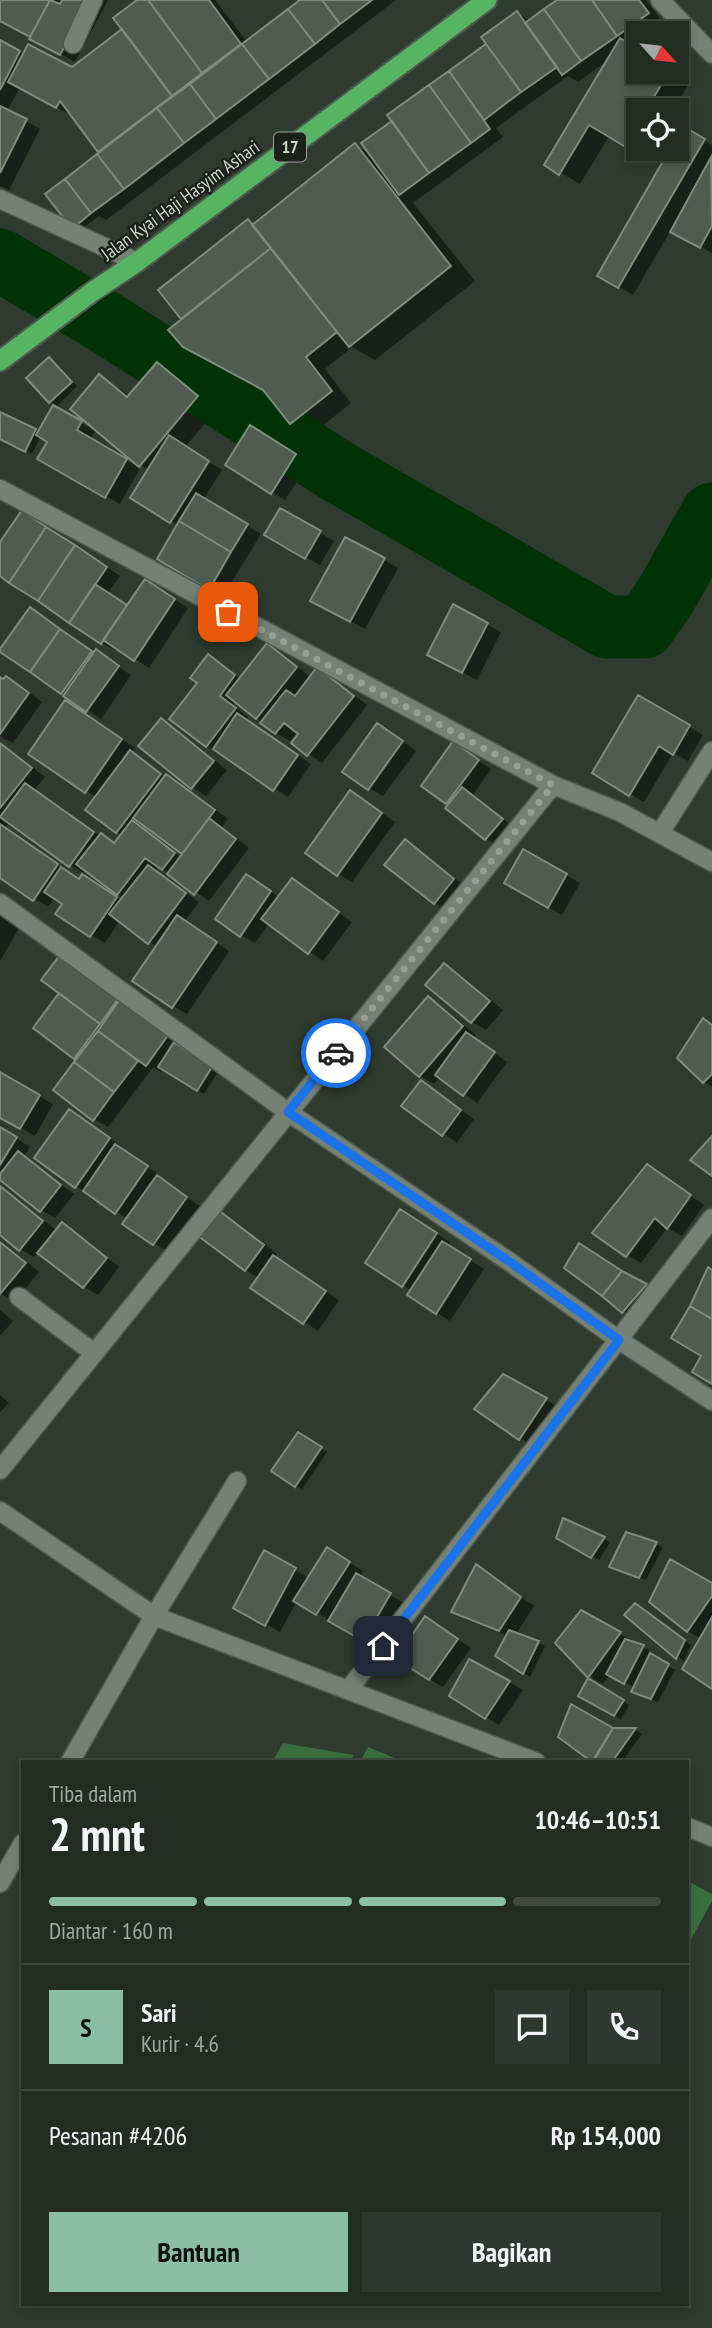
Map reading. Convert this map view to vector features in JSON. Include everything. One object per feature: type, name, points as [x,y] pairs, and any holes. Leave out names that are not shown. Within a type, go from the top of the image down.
[{"type":"highway","name":"Jalan Kyai Haji Hasyim Ashari","points":[[0,361],[487,0]]},
{"type":"street","points":[[73,44],[93,0]]},
{"type":"street","points":[[660,0],[712,54]]},
{"type":"street","points":[[0,199],[137,262]]},
{"type":"street","points":[[0,489],[553,785],[620,812],[712,862]]},
{"type":"street","points":[[660,834],[712,751]]},
{"type":"street","points":[[0,1470],[553,785]]},
{"type":"street","points":[[0,904],[288,1112],[712,1401]]},
{"type":"street","points":[[349,1689],[712,1218]]},
{"type":"street","points":[[19,1297],[94,1353]]},
{"type":"street","points":[[71,1760],[154,1616],[237,1481]]},
{"type":"street","points":[[0,1511],[154,1616],[531,1760]]},
{"type":"street","points":[[689,1827],[712,1837]]},
{"type":"street","points":[[0,1883],[21,1846]]},
{"type":"green space","points":[[283,1743],[354,1755],[351,1760],[273,1760]]},
{"type":"green space","points":[[368,1747],[399,1760],[361,1760]]},
{"type":"green space","points":[[689,1882],[712,1894],[712,1901],[689,1943]]},
{"type":"building","points":[[0,0],[50,0],[30,37],[0,21]]},
{"type":"building","points":[[50,0],[60,4],[62,0],[90,0],[60,55],[29,39]]},
{"type":"building","points":[[137,0],[148,0],[202,73],[172,96],[113,18]]},
{"type":"building","points":[[148,0],[209,0],[241,44],[202,73]]},
{"type":"building","points":[[300,0],[322,0],[340,24],[315,44],[288,9]]},
{"type":"building","points":[[322,0],[372,0],[340,24]]},
{"type":"building","points":[[557,0],[592,0],[617,36],[581,61],[544,9]]},
{"type":"building","points":[[592,0],[639,0],[649,13],[638,21],[626,21],[626,30],[617,36]]},
{"type":"building","points":[[288,9],[315,44],[269,79],[242,44]]},
{"type":"building","points":[[544,9],[581,61],[562,75],[525,23]]},
{"type":"building","points":[[517,11],[557,67],[521,92],[481,37]]},
{"type":"building","points":[[122,29],[172,96],[98,152],[60,101],[56,108],[8,82],[28,44],[72,67]]},
{"type":"building","points":[[620,38],[626,41],[626,84],[662,84],[653,98],[626,98],[624,146],[589,125],[559,175],[544,165]]},
{"type":"building","points":[[0,40],[20,51],[0,90]]},
{"type":"building","points":[[242,44],[269,79],[216,119],[190,84]]},
{"type":"building","points":[[486,44],[521,92],[484,120],[449,71]]},
{"type":"building","points":[[449,71],[490,129],[471,143],[429,85]]},
{"type":"building","points":[[190,84],[216,119],[184,143],[157,108]]},
{"type":"building","points":[[429,85],[471,143],[429,173],[387,115]]},
{"type":"building","points":[[0,106],[27,119],[0,173]]},
{"type":"building","points":[[157,108],[184,143],[124,189],[97,154]]},
{"type":"building","points":[[392,121],[429,173],[399,195],[361,143]]},
{"type":"building","points":[[689,130],[705,139],[618,288],[597,276],[663,161],[689,161]]},
{"type":"building","points":[[355,143],[451,266],[349,347],[252,225]]},
{"type":"building","points":[[97,154],[124,189],[91,213],[65,179]]},
{"type":"building","points":[[711,157],[712,226],[700,248],[670,232]]},
{"type":"building","points":[[65,179],[91,213],[72,229],[45,194]]},
{"type":"building","points":[[248,219],[271,248],[181,319],[158,290]]},
{"type":"building","points":[[271,248],[337,332],[306,357],[332,391],[290,424],[263,390],[183,347],[168,330]]},
{"type":"building","points":[[49,357],[72,382],[49,403],[26,378]]},
{"type":"building","points":[[157,362],[198,396],[139,467],[70,409],[99,374],[127,397]]},
{"type":"building","points":[[53,405],[82,421],[77,430],[127,459],[105,498],[37,459],[47,442],[36,435]]},
{"type":"building","points":[[0,412],[36,429],[25,452],[0,439]]},
{"type":"building","points":[[250,425],[296,454],[271,494],[225,465]]},
{"type":"building","points":[[169,435],[209,461],[170,523],[130,498]]},
{"type":"building","points":[[196,493],[248,524],[231,552],[179,521]]},
{"type":"building","points":[[280,508],[321,531],[305,559],[264,535]]},
{"type":"building","points":[[22,510],[46,527],[9,583],[0,576],[0,542]]},
{"type":"building","points":[[179,521],[231,552],[209,590],[157,559]]},
{"type":"building","points":[[46,527],[75,545],[38,601],[9,583]]},
{"type":"building","points":[[345,537],[385,558],[350,622],[310,601]]},
{"type":"building","points":[[75,545],[107,567],[69,623],[38,601]]},
{"type":"building","points":[[145,579],[175,599],[134,661],[103,640]]},
{"type":"building","points":[[95,584],[127,605],[101,644],[69,623]]},
{"type":"building","points":[[453,604],[488,623],[462,673],[427,655]]},
{"type":"building","points":[[30,607],[60,629],[30,672],[0,652],[0,649]]},
{"type":"building","points":[[60,629],[92,651],[61,694],[30,672]]},
{"type":"building","points":[[267,643],[297,667],[256,719],[226,695]]},
{"type":"building","points":[[96,649],[119,666],[86,712],[63,696]]},
{"type":"building","points":[[208,654],[235,675],[220,696],[236,708],[206,747],[169,719],[197,683],[190,678]]},
{"type":"building","points":[[317,667],[354,696],[307,756],[291,743],[298,734],[284,723],[275,734],[260,723],[286,690],[295,696]]},
{"type":"building","points":[[6,676],[29,693],[0,734],[0,677],[3,679]]},
{"type":"building","points":[[638,695],[690,725],[673,755],[659,746],[629,796],[592,773]]},
{"type":"building","points":[[65,700],[122,739],[85,793],[28,754]]},
{"type":"building","points":[[237,713],[298,755],[273,791],[213,749]]},
{"type":"building","points":[[161,718],[214,761],[191,789],[138,746]]},
{"type":"building","points":[[377,723],[403,741],[368,790],[342,772]]},
{"type":"building","points":[[453,741],[479,760],[446,804],[421,786]]},
{"type":"building","points":[[0,743],[32,768],[0,808]]},
{"type":"building","points":[[130,750],[161,774],[116,833],[85,810]]},
{"type":"building","points":[[166,774],[215,810],[182,854],[133,818]]},
{"type":"building","points":[[25,783],[94,832],[69,867],[0,817]]},
{"type":"building","points":[[462,787],[503,819],[485,840],[445,808]]},
{"type":"building","points":[[350,790],[382,813],[337,876],[305,853]]},
{"type":"building","points":[[209,818],[236,839],[194,895],[167,874]]},
{"type":"building","points":[[132,820],[175,853],[162,870],[145,858],[117,895],[76,864],[101,833],[114,843]]},
{"type":"building","points":[[0,824],[58,864],[33,901],[0,878]]},
{"type":"building","points":[[405,839],[454,879],[434,904],[384,865]]},
{"type":"building","points":[[523,849],[567,874],[548,908],[504,883]]},
{"type":"building","points":[[148,865],[186,893],[148,944],[109,914]]},
{"type":"building","points":[[61,867],[79,879],[82,874],[117,897],[90,937],[55,914],[62,904],[44,892]]},
{"type":"building","points":[[246,874],[271,891],[240,937],[215,919]]},
{"type":"building","points":[[292,878],[339,912],[308,954],[261,919]]},
{"type":"building","points":[[177,915],[217,942],[172,1008],[132,981]]},
{"type":"building","points":[[60,955],[119,998],[100,1024],[41,980]]},
{"type":"building","points":[[444,963],[490,1001],[471,1023],[425,985]]},
{"type":"building","points":[[59,993],[100,1024],[74,1059],[33,1028]]},
{"type":"building","points":[[122,996],[171,1031],[146,1066],[98,1031]]},
{"type":"building","points":[[428,996],[463,1026],[419,1077],[384,1047]]},
{"type":"building","points":[[703,1018],[712,1025],[712,1074],[703,1083],[677,1058]]},
{"type":"building","points":[[98,1031],[138,1061],[114,1092],[74,1062]]},
{"type":"building","points":[[466,1032],[495,1052],[463,1096],[435,1075]]},
{"type":"building","points":[[174,1042],[212,1067],[197,1091],[158,1067]]},
{"type":"building","points":[[74,1062],[114,1092],[93,1121],[53,1090]]},
{"type":"building","points":[[0,1072],[40,1095],[20,1129],[0,1118]]},
{"type":"building","points":[[421,1080],[461,1110],[442,1136],[401,1106]]},
{"type":"building","points":[[69,1109],[110,1138],[75,1188],[34,1158]]},
{"type":"building","points":[[0,1127],[17,1137],[0,1165]]},
{"type":"building","points":[[712,1136],[712,1176],[690,1160]]},
{"type":"building","points":[[115,1144],[148,1166],[115,1214],[83,1191]]},
{"type":"building","points":[[18,1151],[61,1185],[40,1212],[0,1180],[0,1174]]},
{"type":"building","points":[[647,1164],[691,1195],[667,1229],[655,1218],[626,1257],[592,1233]]},
{"type":"building","points":[[157,1175],[187,1197],[153,1245],[122,1224]]},
{"type":"building","points":[[0,1186],[43,1221],[19,1251],[0,1235]]},
{"type":"building","points":[[217,1209],[264,1245],[245,1271],[197,1235]]},
{"type":"building","points":[[400,1209],[437,1233],[402,1287],[365,1263]]},
{"type":"building","points":[[62,1222],[107,1258],[83,1288],[37,1253]]},
{"type":"building","points":[[442,1241],[471,1259],[436,1314],[407,1295]]},
{"type":"building","points":[[0,1242],[26,1263],[0,1294]]},
{"type":"building","points":[[579,1243],[622,1271],[602,1296],[564,1268]]},
{"type":"building","points":[[273,1255],[326,1291],[303,1324],[250,1288]]},
{"type":"building","points":[[708,1267],[712,1270],[712,1319],[690,1306]]},
{"type":"building","points":[[622,1271],[647,1284],[622,1313],[602,1296]]},
{"type":"building","points":[[690,1306],[712,1319],[712,1384],[692,1372],[701,1356],[671,1338]]},
{"type":"building","points":[[503,1374],[547,1398],[519,1440],[474,1409]]},
{"type":"building","points":[[298,1432],[322,1447],[295,1487],[271,1471]]},
{"type":"building","points":[[563,1518],[605,1537],[591,1558],[556,1538]]},
{"type":"building","points":[[626,1532],[657,1542],[639,1578],[609,1567]]},
{"type":"building","points":[[327,1547],[350,1562],[316,1615],[293,1601]]},
{"type":"building","points":[[264,1550],[296,1568],[265,1626],[233,1608]]},
{"type":"building","points":[[670,1559],[712,1583],[712,1596],[687,1632],[649,1602]]},
{"type":"building","points":[[476,1564],[521,1597],[499,1631],[451,1612]]},
{"type":"building","points":[[356,1573],[391,1593],[363,1641],[328,1621]]},
{"type":"building","points":[[635,1603],[685,1640],[676,1659],[624,1615]]},
{"type":"building","points":[[581,1610],[621,1632],[588,1678],[555,1643]]},
{"type":"building","points":[[425,1616],[458,1639],[429,1680],[396,1659]]},
{"type":"building","points":[[712,1617],[712,1689],[682,1669]]},
{"type":"building","points":[[509,1630],[539,1641],[523,1674],[495,1656]]},
{"type":"building","points":[[625,1639],[644,1645],[624,1684],[606,1674]]},
{"type":"building","points":[[650,1653],[669,1664],[651,1699],[631,1692]]},
{"type":"building","points":[[469,1659],[510,1681],[485,1719],[449,1696]]},
{"type":"building","points":[[588,1678],[624,1700],[614,1716],[578,1696]]},
{"type":"building","points":[[571,1704],[613,1728],[593,1760],[589,1760],[558,1737]]},
{"type":"building","points":[[613,1728],[636,1728],[613,1760],[594,1760]]},
{"type":"waterway","points":[[0,260],[108,324],[337,471],[607,627],[644,627],[665,597],[712,514]]},
{"type":"way so far","points":[[228,612],[553,785],[336,1053]]},
{"type":"route","points":[[336,1053],[288,1112],[510,1262],[619,1340],[383,1646]]}]
